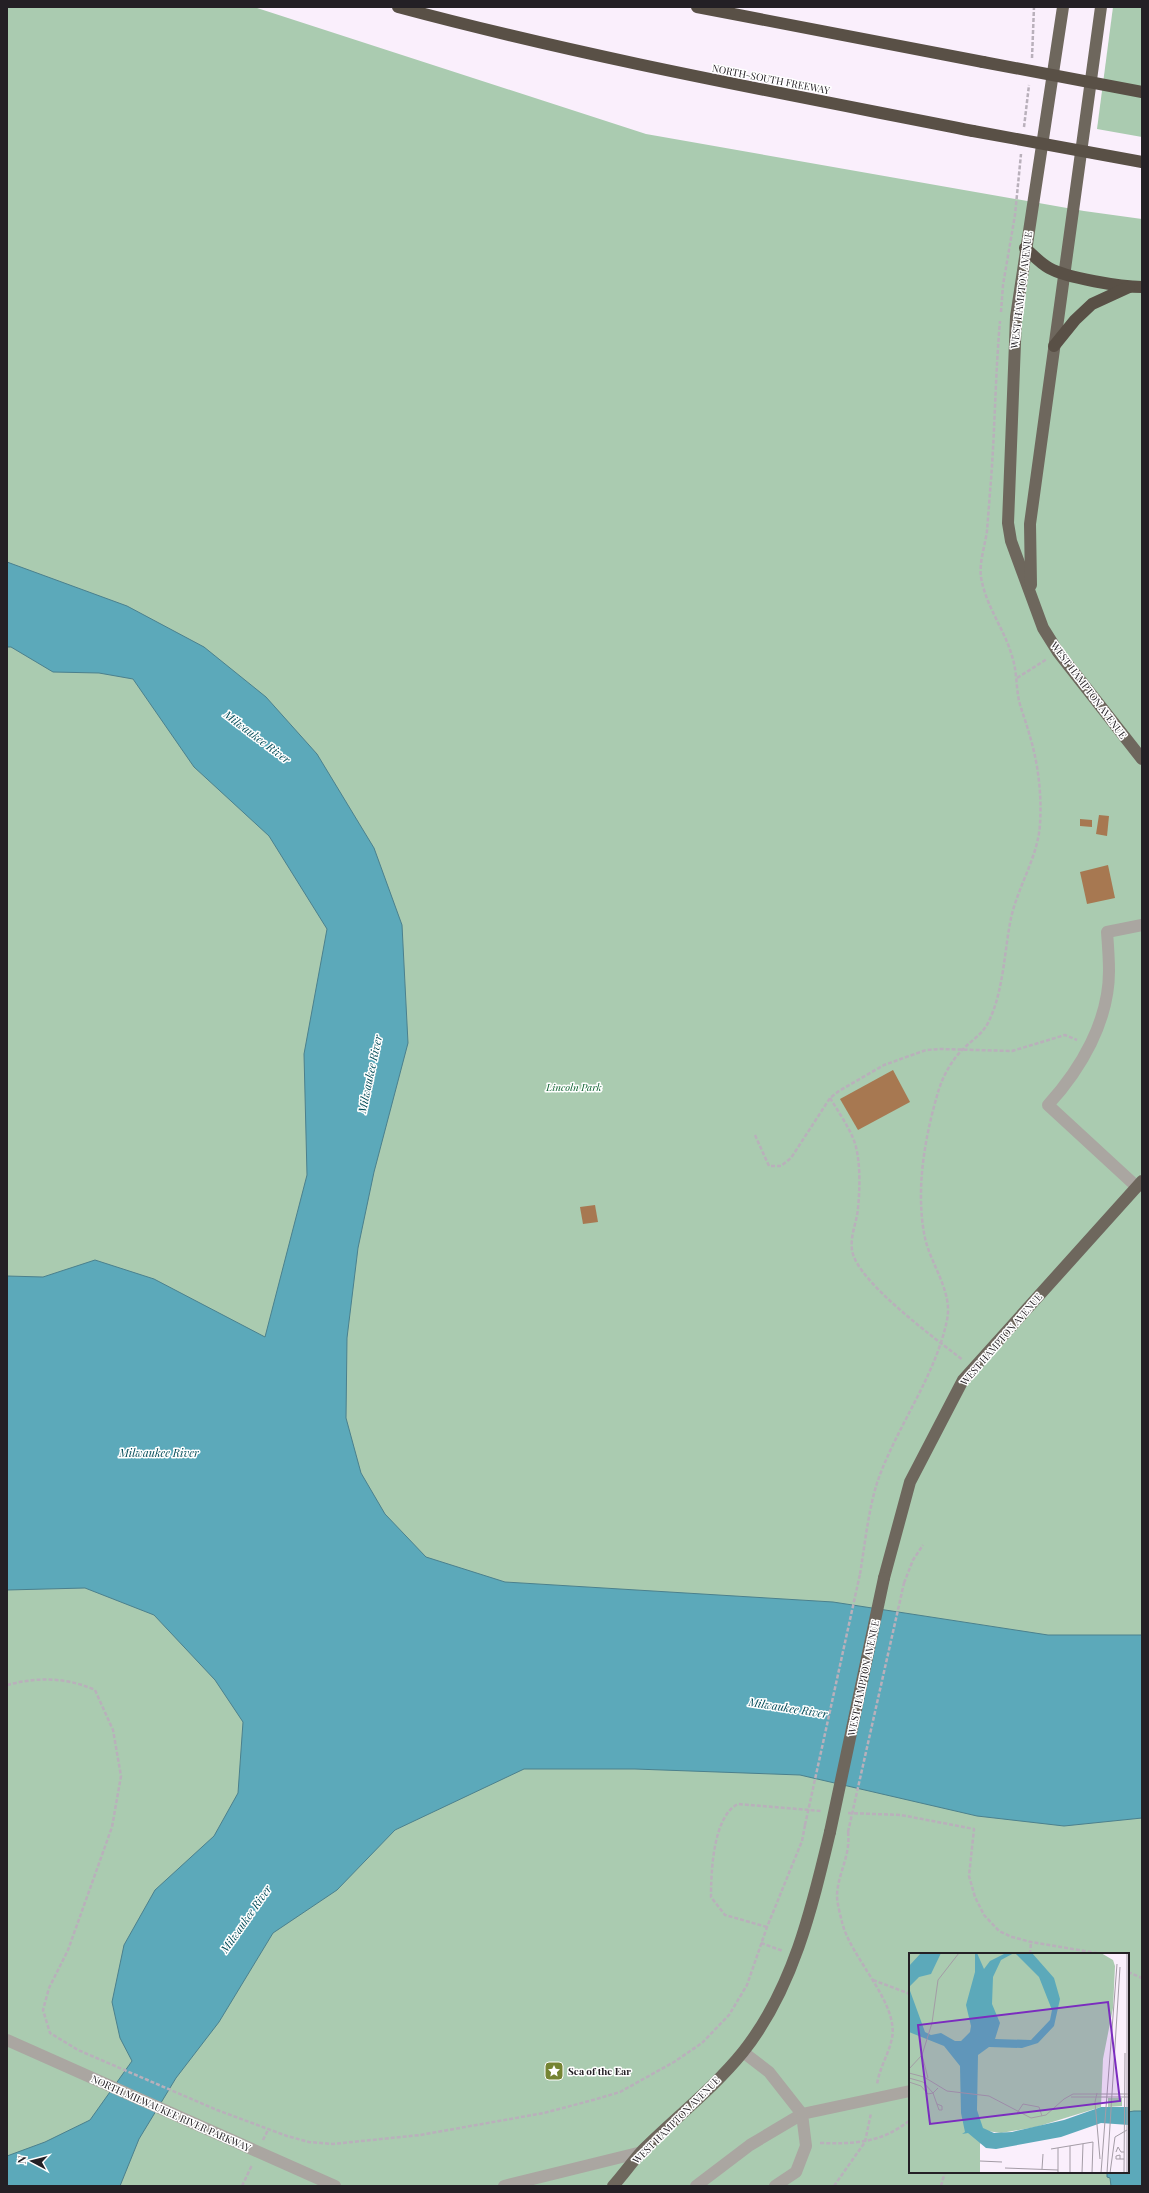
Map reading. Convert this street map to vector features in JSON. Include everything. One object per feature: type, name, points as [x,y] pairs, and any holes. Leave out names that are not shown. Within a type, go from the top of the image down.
[{"type":"highway","name":"NORTH-SOUTH FREEWAY","points":[[398,7],[458,23],[750,88],[1142,162]]},
{"type":"highway","points":[[697,7],[1142,92]]},
{"type":"highway","points":[[1025,248],[1048,268],[1064,274],[1129,287],[1142,288]]},
{"type":"highway","points":[[1054,346],[1075,320],[1092,304],[1129,287]]},
{"type":"main road","points":[[1058,7],[1060,22]]},
{"type":"main road","name":"WEST HAMPTON AVENUE","points":[[1063,7],[1025,248],[1016,317],[1008,523],[1011,541],[1043,628],[1058,652],[1142,759]]},
{"type":"main road","name":"WEST HAMPTON AVENUE","points":[[1031,597],[1030,524],[1101,7]]},
{"type":"main road","name":"WEST HAMPTON AVENUE","points":[[613,2186],[642,2152],[696,2102],[743,2052],[767,2019],[795,1956],[814,1901],[884,1578],[910,1482],[963,1380],[1140,1184]]},
{"type":"street","points":[[1140,1184],[1048,1105],[1060,1091],[1091,1045],[1104,1009],[1109,972],[1107,932],[1142,925]]},
{"type":"street","name":"NORTH MILWAUKEE RIVER PARKWAY","points":[[7,2040],[335,2186]]},
{"type":"street","points":[[743,2052],[769,2072],[802,2114],[806,2146],[796,2172],[775,2186]]},
{"type":"street","points":[[696,2186],[750,2145],[802,2114],[874,2100],[909,2091]]},
{"type":"street","points":[[504,2186],[642,2152]]},
{"type":"path","points":[[7,1685],[25,1680],[63,1679],[79,1683],[95,1690],[113,1730],[120,1776],[112,1827],[68,1950],[49,1988],[43,2010],[50,2033],[78,2050],[217,2110],[268,2130],[309,2142],[333,2144],[420,2135],[544,2114],[620,2092],[645,2080],[702,2043],[729,2015],[747,1985],[761,1942],[802,1841],[860,1574],[870,1509],[878,1482],[907,1415],[924,1384],[941,1343],[948,1318],[948,1304],[926,1240],[922,1211],[923,1165],[930,1127],[940,1086],[950,1065],[963,1049],[979,1036],[987,1024],[994,1008],[1000,986],[1012,918],[1021,884],[1038,844],[1040,823],[1036,758],[1020,702],[1012,654],[985,598],[980,571],[991,476],[997,352],[1003,286]]},
{"type":"path","points":[[1017,678],[1058,652]]},
{"type":"path","points":[[755,1135],[769,1166],[781,1166],[791,1158],[830,1098],[839,1090],[884,1065],[926,1050],[1012,1050],[1065,1035],[1091,1045]]},
{"type":"path","points":[[830,1098],[853,1139],[860,1174],[858,1208],[852,1237],[852,1250],[858,1267],[884,1295],[941,1343],[974,1368]]},
{"type":"path","points":[[834,2186],[865,2142],[878,2078],[892,2038],[891,2020],[884,2002],[848,1941],[838,1895],[850,1845],[848,1832],[904,1583],[913,1560],[923,1545]]},
{"type":"path","points":[[767,1927],[725,1915],[711,1897],[719,1829],[731,1807],[738,1804],[823,1811]]},
{"type":"path","points":[[844,1813],[901,1815],[974,1829],[969,1876],[975,1897],[984,1915],[999,1931],[1012,1937],[1031,1942],[1096,1953]]},
{"type":"path","points":[[761,1942],[795,1956]]},
{"type":"path","points":[[1030,1953],[1031,1942]]},
{"type":"path","points":[[1129,1972],[1142,1978]]},
{"type":"path","points":[[872,1980],[909,1994]]},
{"type":"path","points":[[806,2142],[852,2144],[865,2142],[883,2136],[909,2121]]},
{"type":"path","points":[[264,2139],[268,2130]]},
{"type":"path","points":[[242,2186],[251,2167]]},
{"type":"path","points":[[941,2186],[944,2173]]},
{"type":"green space","name":"Lincoln Park","points":[[7,7],[254,7],[646,134],[1084,211],[1142,219],[1142,2186],[7,2186]]},
{"type":"green space","points":[[1113,7],[1142,7],[1142,137],[1097,129]]},
{"type":"water","name":"Milwaukee River","points":[[7,562],[127,606],[204,647],[266,697],[317,754],[374,848],[402,925],[408,1043],[374,1172],[358,1248],[347,1338],[346,1418],[361,1473],[385,1514],[426,1557],[505,1582],[833,1602],[1048,1635],[1142,1635],[1142,1818],[1064,1826],[977,1816],[800,1775],[635,1769],[524,1769],[395,1830],[337,1890],[273,1933],[219,2022],[176,2078],[139,2139],[120,2186],[7,2186],[7,2156],[45,2142],[90,2120],[132,2061],[120,2038],[112,2002],[124,1945],[155,1890],[214,1836],[238,1793],[243,1722],[215,1680],[154,1615],[85,1588],[7,1590],[7,1276],[43,1277],[95,1260],[154,1279],[265,1337],[307,1175],[304,1054],[327,929],[269,836],[194,767],[133,679],[99,673],[53,672],[11,647],[7,647]]},
{"type":"water","points":[[1142,2111],[1142,2186],[1111,2186],[1110,2178],[1107,2177],[1107,2173],[1129,2173],[1129,2112]]},
{"type":"building","points":[[1099,815],[1109,816],[1107,836],[1096,834]]},
{"type":"building","points":[[1080,819],[1092,820],[1092,827],[1080,826]]},
{"type":"building","points":[[1108,865],[1115,898],[1087,904],[1080,872]]},
{"type":"building","points":[[893,1070],[910,1102],[858,1130],[840,1099]]},
{"type":"building","points":[[595,1205],[598,1222],[583,1224],[580,1207]]},
{"type":"place","name":"Sea of the Ear","points":[[554,2071]]}]
